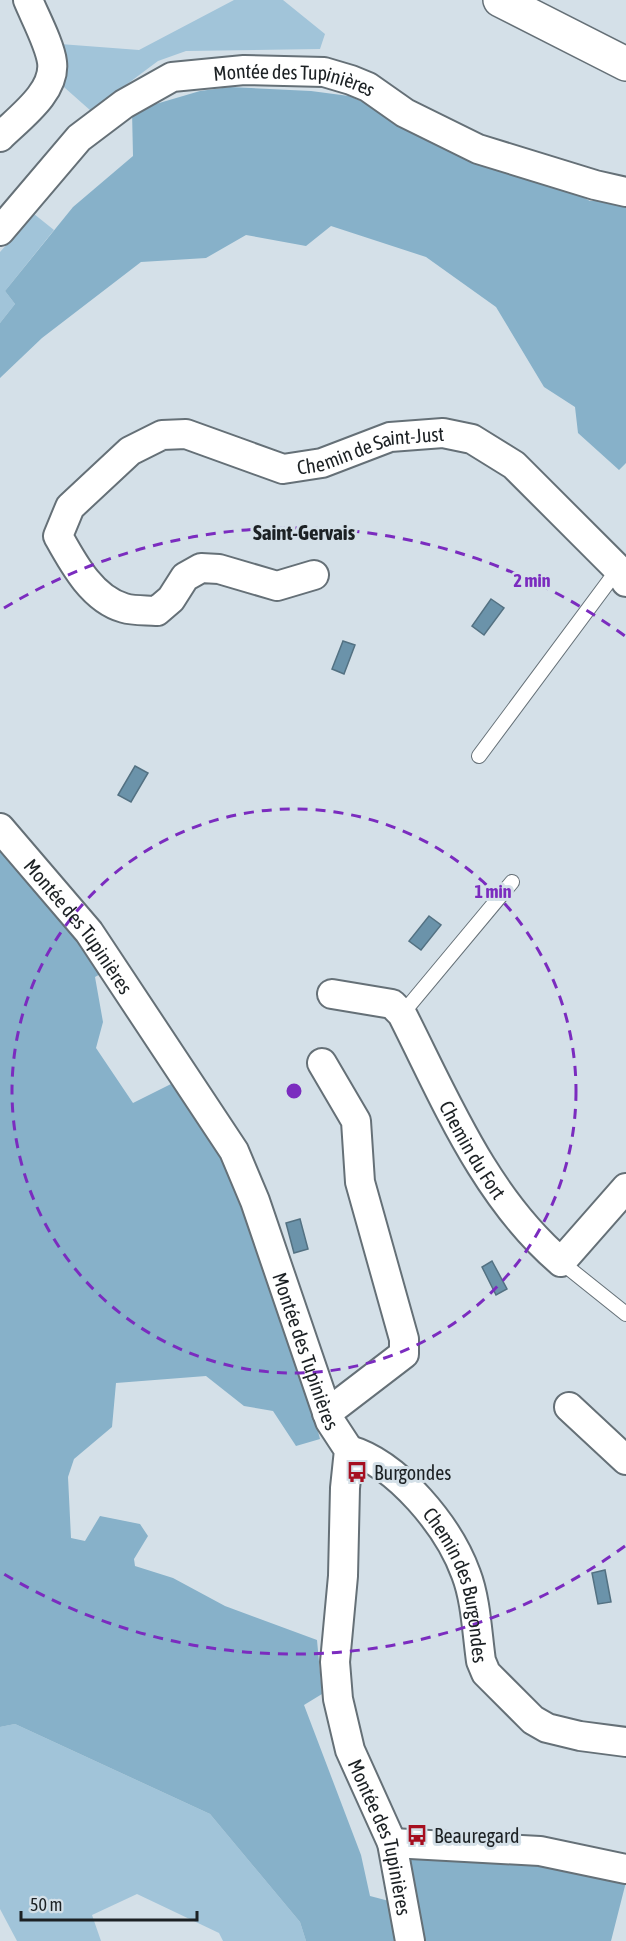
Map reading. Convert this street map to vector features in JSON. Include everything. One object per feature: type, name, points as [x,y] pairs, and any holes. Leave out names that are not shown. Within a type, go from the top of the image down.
[{"type":"main road","points":[[500,0],[626,64]]},
{"type":"street","points":[[0,137],[45,91],[51,77],[52,61],[28,0]]},
{"type":"street","name":"Montée des Tupinières","points":[[0,231],[56,162],[101,119],[172,77],[244,70],[324,72],[351,80],[368,87],[405,113],[478,149],[595,185],[626,192]]},
{"type":"street","name":"Chemin de Saint-Just","points":[[314,575],[276,586],[219,569],[201,568],[185,577],[171,599],[157,611],[123,608],[91,588],[58,536],[70,507],[130,451],[162,435],[186,434],[283,469],[322,463],[390,437],[443,433],[472,438],[514,465],[622,576]]},
{"type":"street","name":"Montée des Tupinières","points":[[0,828],[90,932],[234,1151],[255,1201],[327,1413],[349,1450],[345,1488],[343,1575],[335,1662],[338,1699],[350,1750],[392,1843],[410,1941]]},
{"type":"street","points":[[332,994],[392,1004],[402,1014]]},
{"type":"street","name":"Chemin du Fort","points":[[402,1014],[466,1142],[529,1233],[561,1262]]},
{"type":"street","points":[[322,1063],[356,1121],[360,1182],[404,1339],[404,1354],[327,1413]]},
{"type":"street","points":[[561,1262],[626,1188]]},
{"type":"street","points":[[569,1407],[626,1460]]},
{"type":"street","name":"Chemin des Burgondes","points":[[349,1450],[377,1462],[398,1478],[445,1534],[467,1575],[481,1661],[486,1673],[533,1720],[547,1728],[580,1736],[626,1742]]},
{"type":"street","points":[[392,1843],[540,1851],[626,1869]]},
{"type":"lane","points":[[479,756],[622,576]]},
{"type":"lane","points":[[402,1014],[512,882]]},
{"type":"lane","name":"Chemin du Fort","points":[[561,1262],[626,1314]]},
{"type":"shaded area","points":[[234,0],[283,0],[325,34],[320,49],[186,51],[158,61],[91,111],[56,80],[60,44],[139,50]]},
{"type":"shaded area","points":[[230,87],[311,91],[349,96],[370,105],[452,153],[558,184],[590,201],[626,201],[626,463],[619,470],[578,433],[575,407],[544,387],[496,307],[426,257],[331,226],[306,246],[246,235],[206,258],[141,262],[42,338],[0,378],[0,323],[15,304],[5,291],[73,207],[133,156],[132,111],[200,91]]},
{"type":"shaded area","points":[[34,214],[54,230],[5,291],[15,304],[0,323],[0,252]]},
{"type":"shaded area","points":[[491,599],[504,608],[484,635],[472,626]]},
{"type":"shaded area","points":[[343,641],[355,645],[344,674],[332,669]]},
{"type":"shaded area","points":[[135,766],[148,773],[131,802],[118,795]]},
{"type":"shaded area","points":[[0,846],[104,972],[95,977],[103,1022],[96,1048],[133,1103],[171,1084],[213,1138],[231,1171],[308,1393],[320,1439],[296,1446],[273,1411],[244,1406],[206,1376],[116,1383],[112,1427],[74,1459],[68,1477],[71,1538],[85,1541],[100,1516],[140,1524],[148,1536],[134,1559],[135,1566],[173,1578],[225,1606],[317,1640],[322,1694],[304,1705],[361,1855],[370,1896],[389,1901],[396,1941],[306,1941],[300,1922],[210,1814],[15,1724],[0,1727]]},
{"type":"shaded area","points":[[429,916],[441,925],[421,950],[409,941]]},
{"type":"shaded area","points":[[300,1219],[308,1249],[294,1253],[286,1223]]},
{"type":"shaded area","points":[[492,1261],[507,1289],[496,1295],[482,1267]]},
{"type":"shaded area","points":[[605,1570],[611,1602],[598,1604],[592,1573]]},
{"type":"shaded area","points":[[15,1724],[210,1814],[300,1922],[306,1941],[223,1941],[219,1933],[137,1894],[92,1915],[101,1941],[17,1941],[0,1909],[0,1727]]},
{"type":"shaded area","points":[[410,1854],[510,1856],[626,1882],[611,1941],[419,1941]]},
{"type":"place","name":"Burgondes","points":[[357,1472]]},
{"type":"place","name":"Beauregard","points":[[417,1835]]},
{"type":"district","name":"Saint-Gervais","points":[[304,532]]}]
